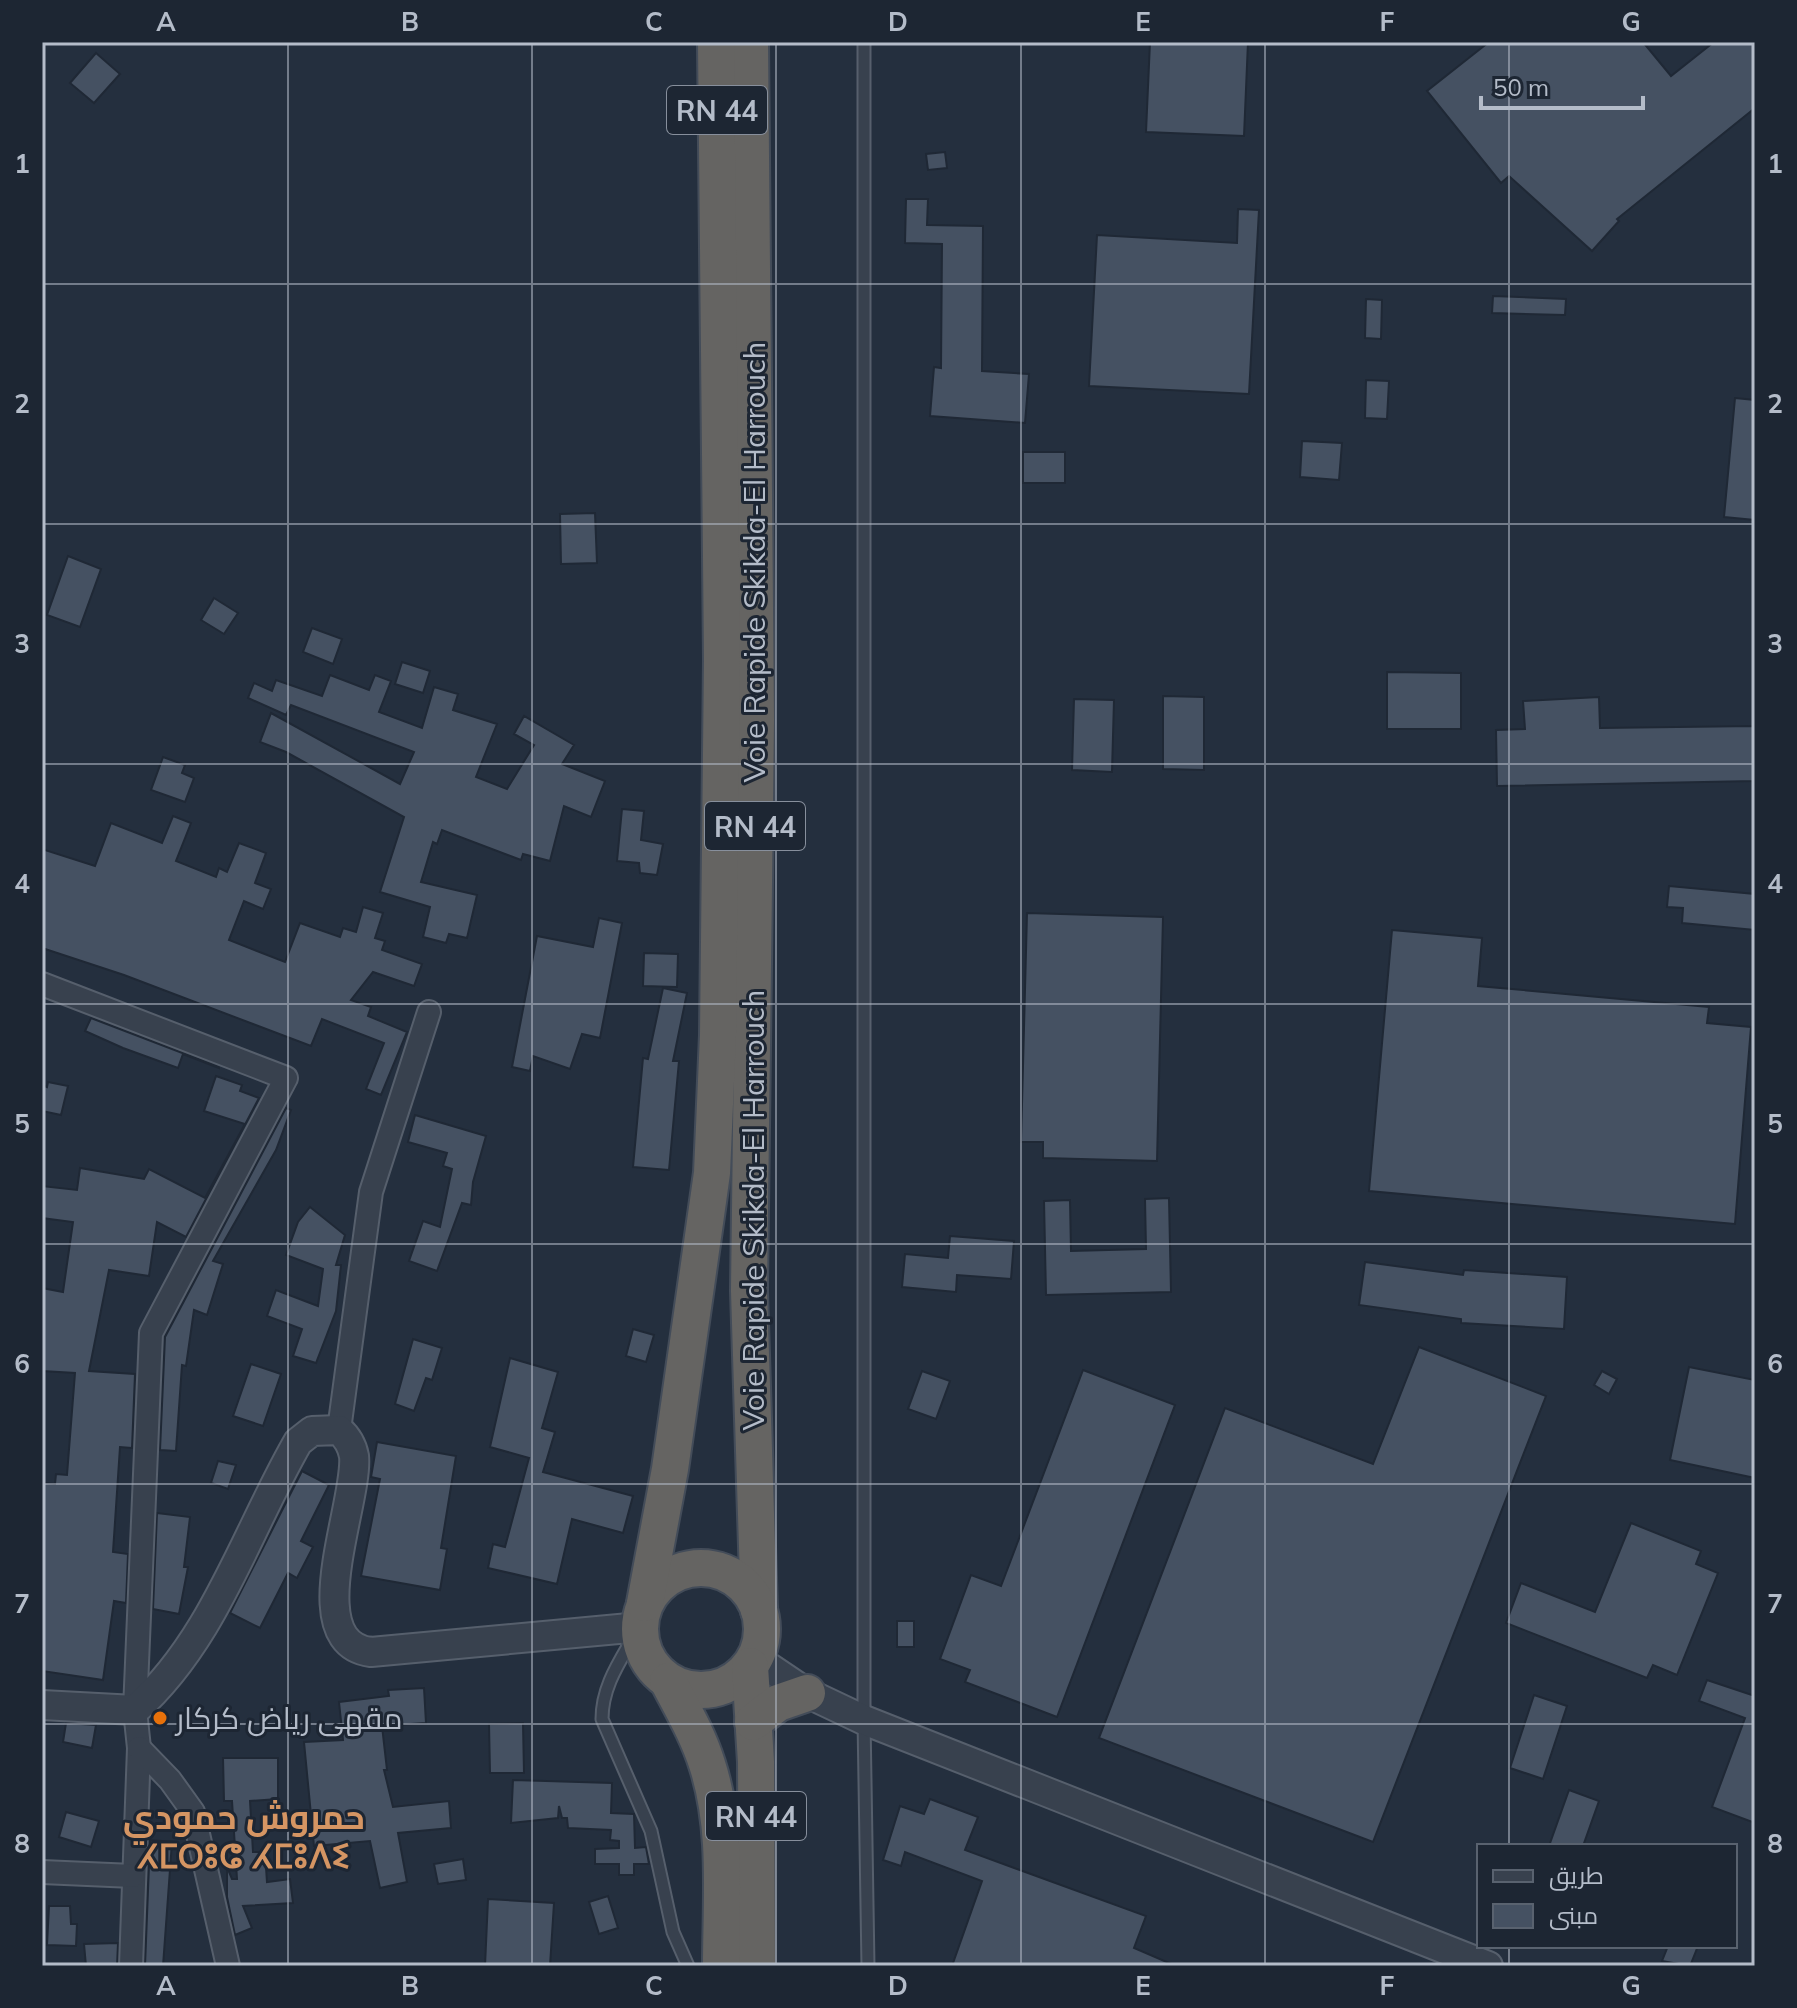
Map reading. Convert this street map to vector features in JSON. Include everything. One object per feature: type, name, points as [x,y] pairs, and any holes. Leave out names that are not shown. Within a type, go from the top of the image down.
[{"type":"highway","name":"Voie Rapide Skikda-El Harrouch","points":[[716,42],[722,660],[718,1035],[712,1173],[670,1469],[642,1615],[643,1648],[653,1667],[668,1681],[697,1738],[716,1796],[720,1829],[721,1966]]},
{"type":"highway","name":"Voie Rapide Skikda-El Harrouch","points":[[750,42],[756,736],[749,1291],[761,1643],[753,1662],[757,1966]]},
{"type":"highway","points":[[642,1615],[660,1584],[680,1571],[705,1568],[728,1574],[748,1589],[759,1610]]},
{"type":"highway","points":[[668,1681],[689,1689],[712,1689],[734,1681],[753,1662]]},
{"type":"highway","points":[[753,1722],[778,1703],[807,1693]]},
{"type":"street","points":[[42,984],[286,1078],[151,1333],[135,1710],[139,1748],[131,1966]]},
{"type":"street","points":[[429,1012],[371,1192],[339,1430],[352,1447],[354,1461],[336,1589],[337,1624],[349,1644],[371,1652],[642,1615]]},
{"type":"street","points":[[42,1705],[135,1710],[168,1679],[192,1645],[298,1442],[312,1431],[339,1430]]},
{"type":"street","points":[[753,1662],[807,1693],[864,1720],[1488,1966]]},
{"type":"street","points":[[139,1748],[170,1780],[193,1812],[228,1966]]},
{"type":"street","points":[[42,1872],[133,1876]]},
{"type":"lane","points":[[864,42],[864,1720],[868,1966]]},
{"type":"lane","points":[[642,1615],[607,1685],[602,1699],[602,1719],[651,1831],[673,1932],[688,1966]]},
{"type":"building","points":[[1150,42],[1248,42],[1244,136],[1146,132]]},
{"type":"building","points":[[1489,42],[1643,42],[1671,76],[1714,42],[1755,42],[1755,108],[1617,219],[1619,221],[1592,251],[1509,176],[1501,183],[1427,91]]},
{"type":"building","points":[[96,53],[120,74],[94,103],[70,83]]},
{"type":"building","points":[[945,152],[947,168],[928,170],[926,154]]},
{"type":"building","points":[[906,199],[928,199],[927,225],[983,226],[982,371],[1029,374],[1025,423],[930,416],[934,367],[941,368],[942,244],[905,243]]},
{"type":"building","points":[[1238,209],[1259,210],[1249,394],[1089,386],[1097,235],[1237,243]]},
{"type":"building","points":[[1493,296],[1566,299],[1565,315],[1492,313]]},
{"type":"building","points":[[1366,299],[1382,300],[1381,339],[1365,338]]},
{"type":"building","points":[[1366,380],[1389,381],[1387,419],[1365,418]]},
{"type":"building","points":[[1735,398],[1755,400],[1755,520],[1724,517]]},
{"type":"building","points":[[1302,441],[1342,443],[1339,480],[1300,477]]},
{"type":"building","points":[[1023,452],[1065,452],[1065,483],[1023,483]]},
{"type":"building","points":[[595,513],[597,563],[561,564],[560,514]]},
{"type":"building","points":[[68,556],[101,569],[80,627],[47,615]]},
{"type":"building","points":[[214,598],[238,613],[224,634],[201,620]]},
{"type":"building","points":[[312,628],[342,639],[333,664],[303,652]]},
{"type":"building","points":[[402,662],[430,671],[423,693],[395,684]]},
{"type":"building","points":[[1387,672],[1461,673],[1461,729],[1387,729]]},
{"type":"building","points":[[330,675],[369,690],[375,675],[391,681],[379,712],[422,728],[434,687],[458,694],[453,710],[497,724],[476,777],[507,789],[534,745],[514,734],[524,716],[574,745],[562,764],[605,781],[591,817],[564,806],[550,861],[523,854],[521,860],[442,830],[437,844],[433,842],[421,882],[477,895],[467,938],[449,934],[446,943],[423,937],[430,907],[380,892],[404,817],[286,752],[260,742],[271,713],[400,784],[414,752],[291,705],[286,715],[248,698],[254,683],[272,691],[276,680],[322,696]]},
{"type":"building","points":[[1163,696],[1204,697],[1204,770],[1163,769]]},
{"type":"building","points":[[1599,697],[1600,728],[1755,726],[1755,781],[1497,786],[1496,730],[1525,729],[1523,701]]},
{"type":"building","points":[[1074,699],[1114,700],[1112,772],[1072,770]]},
{"type":"building","points":[[163,757],[185,765],[182,773],[194,778],[185,802],[151,790]]},
{"type":"building","points":[[622,809],[644,811],[641,840],[663,844],[657,875],[640,873],[639,863],[617,861]]},
{"type":"building","points":[[173,816],[191,823],[176,861],[216,877],[219,868],[227,872],[239,843],[266,853],[255,883],[271,889],[263,909],[244,901],[229,940],[285,962],[300,923],[340,937],[343,928],[356,932],[363,907],[383,913],[375,938],[385,941],[382,950],[422,964],[414,986],[373,972],[351,1000],[371,1007],[368,1016],[407,1032],[381,1095],[366,1089],[384,1043],[322,1019],[311,1046],[124,975],[42,948],[42,849],[95,866],[111,823],[162,843]]},
{"type":"building","points":[[1669,886],[1755,894],[1755,930],[1682,923],[1683,908],[1667,907]]},
{"type":"building","points":[[1027,913],[1163,917],[1157,1161],[1043,1158],[1043,1142],[1021,1142]]},
{"type":"building","points":[[599,918],[622,923],[600,1038],[582,1034],[570,1069],[533,1056],[530,1071],[512,1067],[537,936],[593,947]]},
{"type":"building","points":[[1392,930],[1482,938],[1478,986],[1709,1007],[1707,1023],[1751,1027],[1735,1224],[1369,1191]]},
{"type":"building","points":[[644,953],[678,954],[677,987],[643,986]]},
{"type":"building","points":[[663,988],[687,993],[673,1061],[679,1061],[669,1170],[633,1167],[643,1058],[648,1059]]},
{"type":"building","points":[[91,1018],[219,1068],[183,1054],[178,1068],[123,1048],[85,1031]]},
{"type":"building","points":[[216,1076],[242,1085],[240,1091],[259,1098],[186,1237],[157,1222],[149,1276],[109,1270],[89,1371],[135,1374],[132,1448],[120,1447],[113,1552],[128,1554],[126,1603],[114,1601],[103,1680],[42,1671],[42,1483],[55,1484],[56,1474],[67,1475],[75,1373],[42,1371],[42,1288],[63,1292],[73,1222],[42,1218],[42,1186],[77,1190],[80,1168],[144,1179],[149,1169],[205,1198],[245,1124],[204,1111]]},
{"type":"building","points":[[48,1082],[68,1086],[61,1115],[42,1111],[42,1085],[47,1087]]},
{"type":"building","points":[[286,1108],[291,1110],[276,1150],[213,1261],[223,1264],[207,1315],[194,1310],[186,1366],[182,1365],[176,1451],[160,1450],[165,1337]]},
{"type":"building","points":[[415,1115],[486,1136],[473,1182],[471,1205],[462,1203],[437,1271],[409,1261],[423,1221],[440,1227],[452,1169],[443,1166],[447,1153],[408,1142]]},
{"type":"building","points":[[1169,1198],[1171,1292],[1046,1295],[1044,1201],[1070,1200],[1071,1251],[1146,1249],[1145,1199]]},
{"type":"building","points":[[310,1207],[345,1235],[336,1265],[341,1265],[336,1311],[316,1363],[293,1356],[302,1329],[267,1316],[276,1290],[318,1306],[323,1269],[286,1255],[298,1222]]},
{"type":"building","points":[[950,1236],[1014,1241],[1011,1279],[957,1275],[956,1292],[902,1287],[905,1254],[948,1258]]},
{"type":"building","points":[[1365,1262],[1463,1275],[1464,1270],[1567,1277],[1564,1329],[1461,1323],[1461,1319],[1359,1305]]},
{"type":"building","points":[[633,1329],[654,1335],[646,1362],[626,1356]]},
{"type":"building","points":[[413,1339],[442,1348],[432,1380],[426,1378],[414,1411],[395,1404]]},
{"type":"building","points":[[1419,1347],[1546,1396],[1373,1842],[1099,1738],[1225,1408],[1373,1464]]},
{"type":"building","points":[[510,1358],[558,1372],[542,1428],[555,1432],[543,1472],[633,1496],[623,1533],[572,1519],[557,1584],[488,1568],[493,1544],[505,1547],[529,1458],[490,1447]]},
{"type":"building","points":[[251,1364],[281,1374],[263,1426],[233,1416]]},
{"type":"building","points":[[1689,1367],[1755,1380],[1755,1478],[1670,1460]]},
{"type":"building","points":[[1083,1370],[1175,1405],[1057,1717],[965,1682],[970,1670],[940,1659],[971,1575],[1001,1586]]},
{"type":"building","points":[[922,1371],[950,1381],[936,1419],[908,1409]]},
{"type":"building","points":[[1602,1371],[1617,1379],[1609,1394],[1594,1385]]},
{"type":"building","points":[[377,1442],[456,1456],[441,1548],[447,1549],[440,1590],[361,1576],[380,1479],[371,1477]]},
{"type":"building","points":[[218,1461],[236,1465],[228,1489],[211,1483]]},
{"type":"building","points":[[302,1471],[329,1485],[301,1541],[313,1547],[297,1578],[288,1573],[260,1628],[230,1613]]},
{"type":"building","points":[[157,1513],[190,1517],[184,1567],[188,1567],[179,1614],[153,1609]]},
{"type":"building","points":[[1631,1523],[1701,1551],[1696,1564],[1718,1573],[1677,1675],[1653,1665],[1647,1678],[1506,1623],[1521,1583],[1595,1612]]},
{"type":"building","points":[[897,1621],[914,1621],[914,1647],[897,1647]]},
{"type":"building","points":[[1707,1680],[1755,1696],[1755,1823],[1712,1807],[1745,1718],[1699,1701]]},
{"type":"building","points":[[424,1688],[426,1723],[382,1726],[387,1770],[384,1770],[393,1807],[449,1801],[451,1828],[398,1833],[407,1882],[380,1888],[370,1841],[314,1846],[304,1742],[343,1740],[339,1702],[389,1696],[388,1690]]},
{"type":"building","points":[[1534,1695],[1567,1706],[1543,1779],[1510,1768]]},
{"type":"building","points":[[66,1723],[96,1725],[92,1748],[63,1742]]},
{"type":"building","points":[[523,1723],[524,1773],[490,1773],[489,1724]]},
{"type":"building","points":[[223,1758],[278,1758],[278,1799],[250,1801],[253,1852],[265,1852],[267,1882],[290,1879],[293,1903],[243,1906],[252,1928],[235,1935],[227,1897],[227,1867],[232,1879],[237,1879],[232,1801],[224,1801]]},
{"type":"building","points":[[513,1780],[612,1783],[611,1813],[634,1814],[635,1848],[646,1847],[649,1864],[634,1864],[634,1875],[619,1875],[619,1864],[595,1864],[595,1849],[619,1848],[619,1841],[610,1840],[611,1830],[568,1828],[567,1818],[562,1818],[559,1806],[558,1818],[511,1823]]},
{"type":"building","points":[[1569,1790],[1599,1801],[1584,1844],[1550,1844]]},
{"type":"building","points":[[930,1799],[978,1817],[965,1850],[1146,1916],[1134,1948],[1176,1966],[952,1966],[982,1881],[905,1852],[901,1866],[883,1860],[900,1806],[924,1814]]},
{"type":"building","points":[[66,1812],[99,1821],[91,1847],[59,1837]]},
{"type":"building","points":[[150,1840],[172,1842],[163,1966],[145,1966]]},
{"type":"building","points":[[463,1859],[466,1880],[438,1884],[434,1864]]},
{"type":"building","points":[[608,1896],[618,1928],[599,1934],[589,1902]]},
{"type":"building","points":[[488,1899],[554,1903],[550,1966],[485,1966]]},
{"type":"building","points":[[49,1906],[70,1906],[71,1924],[77,1924],[76,1946],[47,1945]]},
{"type":"building","points":[[118,1943],[117,1966],[86,1966],[84,1944]]},
{"type":"building","points":[[1667,1948],[1697,1948],[1690,1966],[1662,1961]]},
{"type":"place","name":"مقهى رياض كركار","points":[[160,1718]]},
{"type":"district","name":"حمروش حمودي ⵃⵎⵔⵓⵛ ⵃⵎⵓⴷⵉ","points":[[244,1836]]}]
